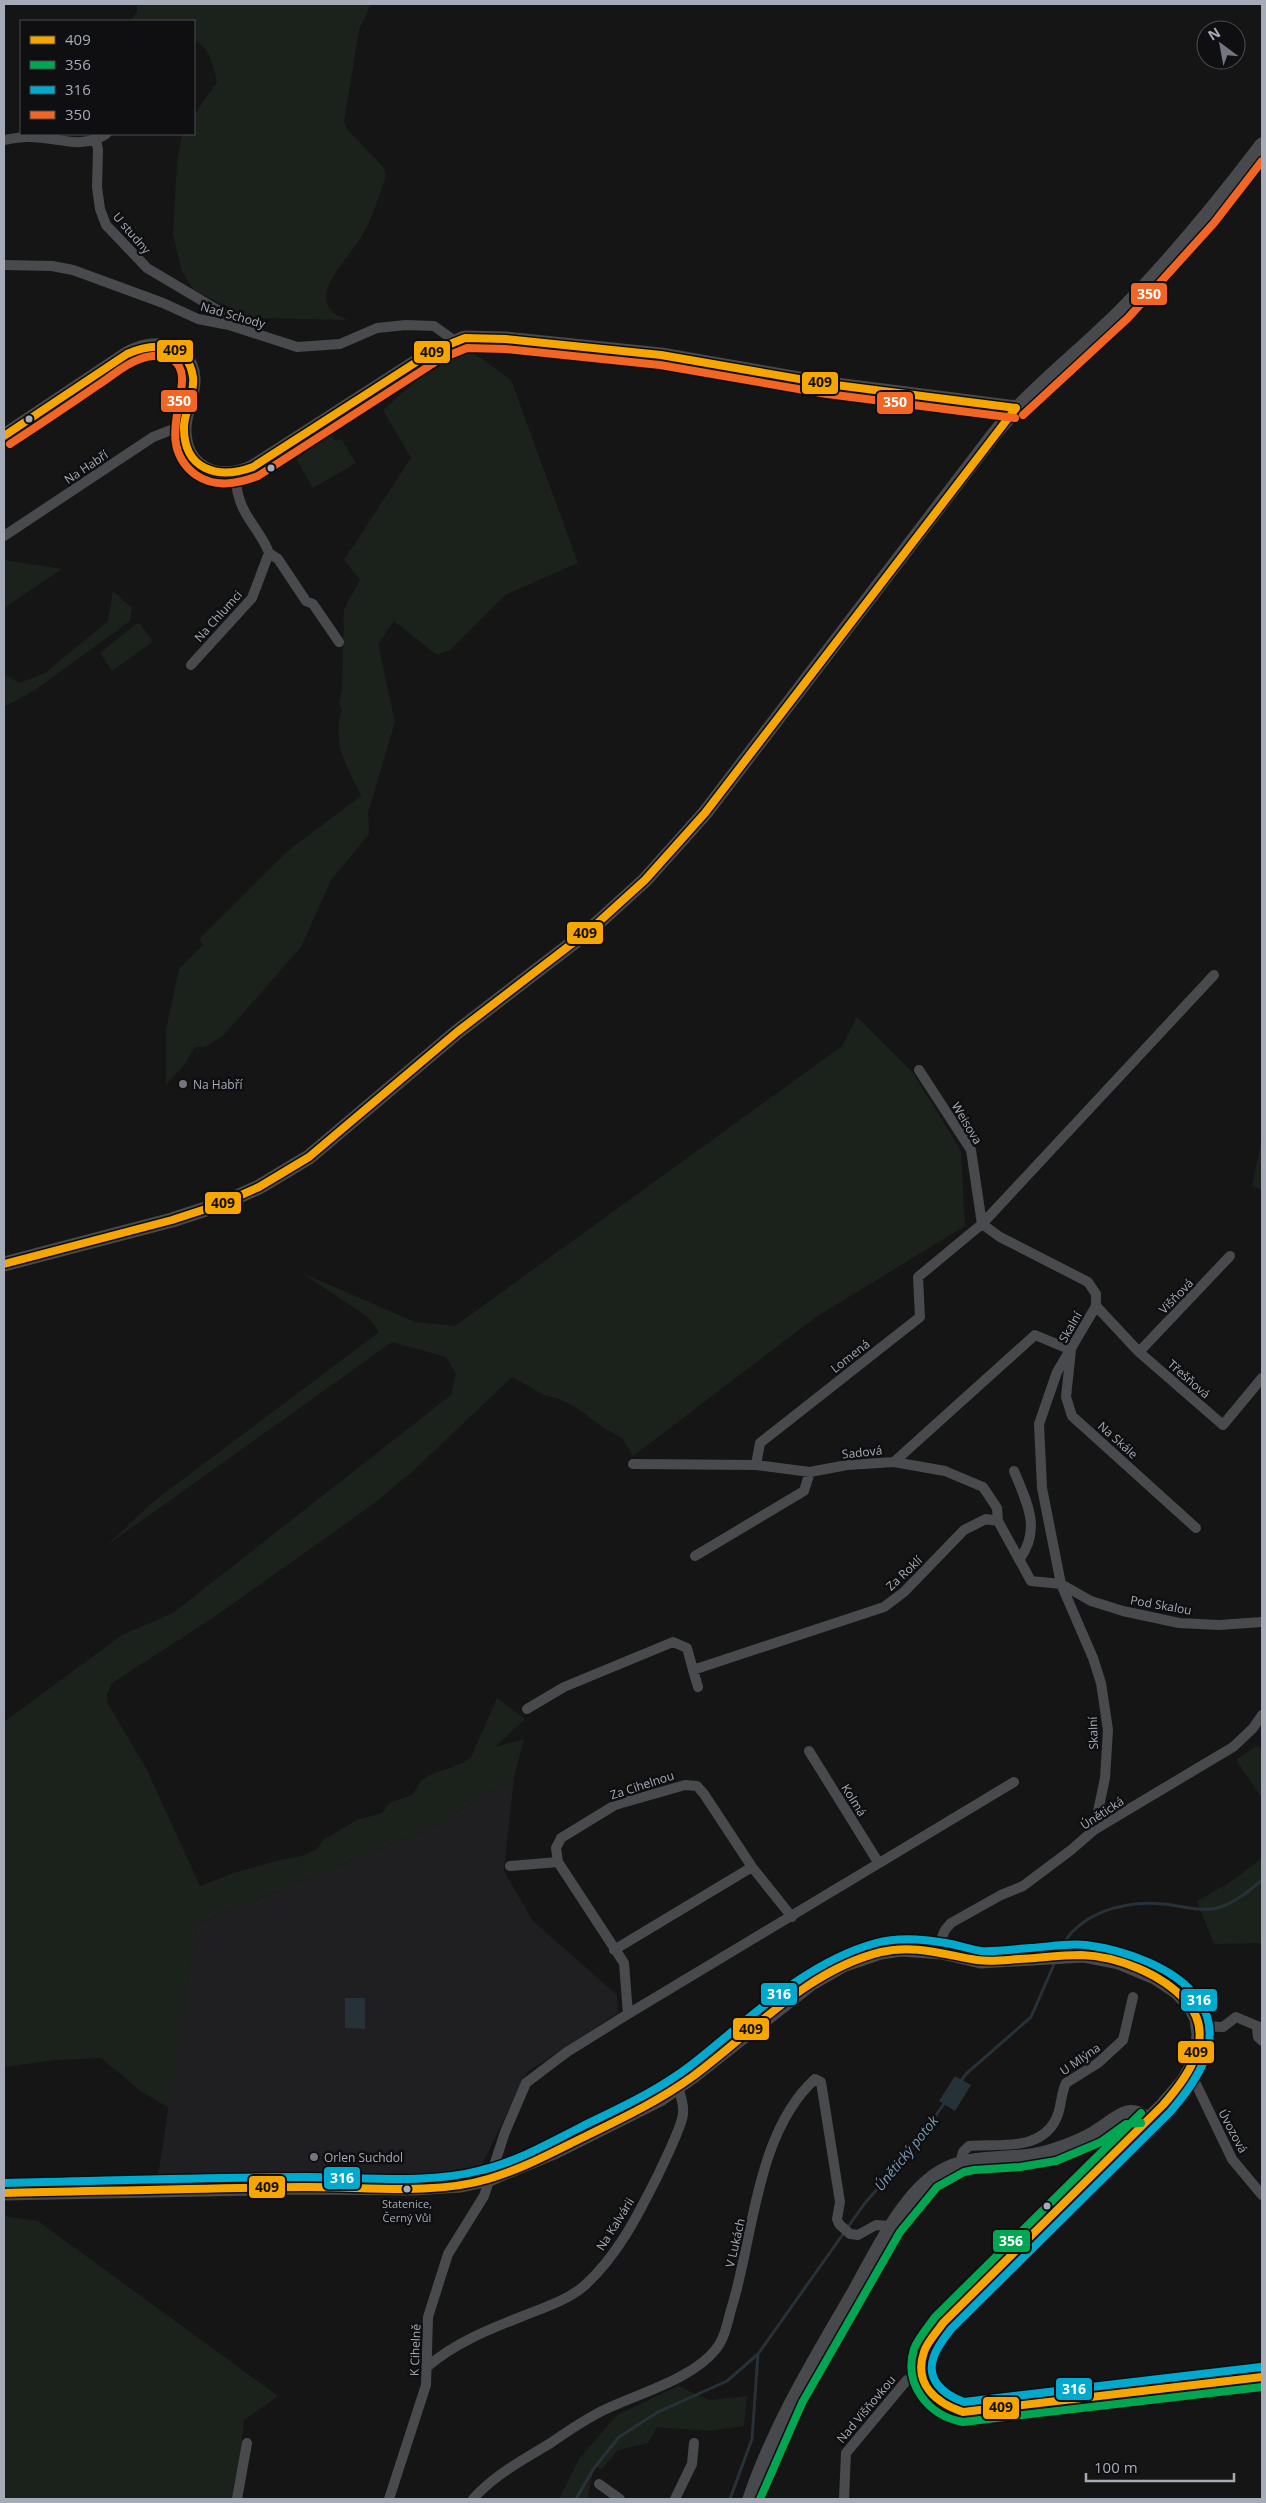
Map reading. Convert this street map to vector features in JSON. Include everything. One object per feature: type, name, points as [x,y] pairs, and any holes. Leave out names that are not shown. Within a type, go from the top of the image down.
[{"type":"street","points":[[4,140],[28,137],[73,143],[96,140],[104,135]]},
{"type":"street","name":"U studny","points":[[96,140],[98,149],[97,187],[100,209],[106,225],[147,268],[221,312],[226,316],[229,325]]},
{"type":"street","points":[[4,1264],[172,1220],[221,1204],[259,1187],[309,1157],[457,1032],[590,929],[646,880],[705,813],[1016,408],[1121,311],[1207,216],[1262,145]]},
{"type":"street","name":"Nad Schody","points":[[4,265],[52,266],[73,270],[163,303],[198,319],[229,325],[297,346],[340,344],[377,328],[406,325],[434,326],[455,341]]},
{"type":"street","points":[[4,436],[127,354],[141,347],[159,344],[177,351],[186,360],[192,371],[192,386],[184,425],[187,447],[198,463],[215,473],[235,474],[254,467],[419,360],[455,341],[465,338],[506,338],[661,356],[828,384],[1016,408]]},
{"type":"street","name":"Na Habří","points":[[4,536],[153,437],[184,425]]},
{"type":"street","points":[[235,474],[237,492],[244,512],[266,544],[269,554],[278,559],[306,601],[313,604],[339,642]]},
{"type":"street","name":"Na Chlumci","points":[[191,665],[252,598],[269,554]]},
{"type":"street","points":[[982,1224],[1214,975]]},
{"type":"street","name":"Weisova","points":[[919,1070],[970,1150],[982,1224]]},
{"type":"street","name":"Skalní","points":[[982,1224],[1000,1237],[1088,1282],[1096,1294],[1096,1306],[1058,1372],[1039,1424],[1042,1488],[1061,1584],[1094,1658],[1101,1683],[1108,1730],[1105,1778],[1094,1830]]},
{"type":"street","name":"Lomená","points":[[756,1465],[760,1443],[920,1317],[918,1277],[982,1224]]},
{"type":"street","name":"Višňová","points":[[1139,1352],[1230,1256]]},
{"type":"street","name":"Třešňová","points":[[1096,1306],[1139,1352],[1223,1425],[1262,1378]]},
{"type":"street","name":"Sadová","points":[[810,1472],[847,1465],[894,1462],[1035,1335],[1071,1350]]},
{"type":"street","name":"Na Skále","points":[[1071,1350],[1066,1397],[1072,1416],[1196,1528]]},
{"type":"street","points":[[894,1462],[944,1471],[983,1487],[997,1508],[998,1521],[1031,1581],[1061,1584]]},
{"type":"street","points":[[633,1464],[756,1465],[810,1472],[804,1491],[695,1556]]},
{"type":"street","points":[[1014,1471],[1030,1511],[1032,1532],[1028,1548],[1019,1560]]},
{"type":"street","name":"Za Roklí","points":[[693,1670],[884,1607],[904,1592],[964,1530],[986,1519],[998,1521]]},
{"type":"street","name":"Pod Skalou","points":[[1061,1584],[1090,1600],[1123,1611],[1179,1623],[1219,1625],[1262,1622]]},
{"type":"street","points":[[527,1709],[564,1687],[673,1642],[687,1648],[698,1687]]},
{"type":"street","name":"Únětická","points":[[936,1952],[944,1930],[951,1923],[1001,1895],[1023,1886],[1094,1830],[1232,1747],[1253,1728],[1262,1715]]},
{"type":"street","name":"Kolmá","points":[[809,1751],[878,1862]]},
{"type":"street","points":[[489,2179],[505,2132],[526,2083],[567,2052],[628,2014],[1014,1782]]},
{"type":"street","name":"Za Cihelnou","points":[[558,1862],[556,1848],[561,1838],[615,1806],[685,1785],[697,1786],[752,1867],[792,1917]]},
{"type":"street","points":[[510,1866],[558,1862],[614,1950],[624,1962],[628,2014]]},
{"type":"street","points":[[614,1950],[752,1867]]},
{"type":"street","points":[[4,2193],[305,2187],[413,2188],[461,2185],[489,2179],[514,2170],[632,2115],[678,2088],[810,1984],[843,1965],[881,1952],[901,1950],[936,1952],[981,1961],[1083,1955],[1119,1962],[1155,1977],[1184,1998],[1194,2012],[1199,2026],[1198,2048],[1193,2066],[1186,2077],[1148,2120],[943,2323],[924,2352],[921,2374],[930,2393],[937,2400],[945,2406],[963,2412],[1262,2377]]},
{"type":"street","name":"U Mlýna","points":[[960,2163],[963,2152],[969,2146],[1021,2144],[1035,2138],[1050,2127],[1058,2115],[1066,2083],[1098,2063],[1123,2040],[1133,1997]]},
{"type":"street","points":[[1199,2026],[1223,2027],[1236,2017],[1260,2028],[1258,2037],[1262,2041]]},
{"type":"street","name":"Úvozová","points":[[1186,2077],[1196,2084],[1232,2160],[1262,2195]]},
{"type":"street","name":"V Lukách","points":[[473,2499],[498,2476],[589,2418],[690,2370],[716,2349],[721,2342],[736,2291],[761,2183],[773,2145],[799,2095],[815,2079],[821,2082],[828,2113],[840,2202],[837,2219],[839,2224],[850,2234],[858,2235],[876,2225],[892,2226]]},
{"type":"street","name":"Na Kalvárii","points":[[427,2367],[441,2355],[492,2328],[552,2305],[583,2287],[611,2257],[642,2206],[664,2162],[684,2115],[683,2102],[678,2088]]},
{"type":"street","points":[[750,2499],[759,2473],[793,2398],[892,2226],[932,2179],[960,2163],[1037,2155],[1053,2151],[1096,2132],[1127,2113],[1141,2114],[1148,2120]]},
{"type":"street","name":"K Cihelně","points":[[389,2499],[426,2385],[428,2317],[448,2254],[484,2196],[489,2179]]},
{"type":"street","name":"Nad Višňovkou","points":[[844,2499],[846,2453],[907,2380],[921,2374]]},
{"type":"street","points":[[238,2499],[247,2443]]},
{"type":"street","points":[[675,2499],[692,2464],[694,2443]]},
{"type":"street","points":[[599,2484],[620,2499]]},
{"type":"shaded area","points":[[137,4],[371,4],[359,30],[344,121],[347,129],[384,168],[386,176],[367,227],[331,280],[327,292],[327,303],[333,312],[348,320],[250,318],[194,290],[182,272],[173,234],[177,163],[182,135],[195,135],[195,114],[217,82],[207,52],[204,47],[195,41],[195,20],[131,20],[137,12]]},
{"type":"shaded area","points":[[468,349],[511,380],[578,563],[505,595],[450,650],[437,655],[394,621],[378,644],[395,722],[368,813],[369,834],[331,880],[301,947],[223,1036],[205,1047],[195,1047],[184,1065],[166,1085],[166,1030],[179,969],[203,945],[199,939],[290,849],[361,796],[342,754],[338,733],[342,710],[339,704],[342,690],[344,609],[360,580],[344,560],[411,458],[383,410],[448,352]]},
{"type":"shaded area","points":[[331,434],[335,441],[341,439],[356,463],[313,488],[296,459]]},
{"type":"shaded area","points":[[4,560],[62,569],[4,608]]},
{"type":"shaded area","points":[[113,591],[132,608],[130,621],[35,690],[4,707],[4,674],[19,683],[45,673],[108,621]]},
{"type":"shaded area","points":[[136,624],[140,624],[152,640],[151,643],[112,671],[100,653]]},
{"type":"shaded area","points":[[857,1017],[913,1073],[961,1151],[965,1226],[816,1317],[633,1456],[622,1438],[601,1426],[577,1408],[559,1399],[544,1395],[512,1377],[414,1470],[372,1505],[214,1617],[112,1683],[107,1695],[108,1704],[146,1768],[200,1886],[234,1873],[279,1860],[302,1856],[317,1849],[323,1840],[357,1820],[382,1813],[389,1803],[412,1795],[422,1780],[429,1775],[463,1763],[471,1757],[497,1698],[525,1719],[495,1747],[524,1739],[514,1777],[431,1828],[197,1924],[169,2108],[142,2092],[101,2058],[55,2060],[4,2067],[4,1722],[122,1635],[173,1613],[451,1395],[456,1374],[446,1357],[392,1342],[106,1546],[154,1501],[379,1332],[368,1317],[300,1272],[415,1322],[455,1326],[842,1046]]},
{"type":"shaded area","points":[[1262,1139],[1262,1190],[1252,1186]]},
{"type":"shaded area","points":[[1258,1745],[1262,1751],[1262,1798],[1236,1760]]},
{"type":"shaded area","points":[[514,1777],[504,1871],[533,1921],[617,1995],[618,2013],[527,2072],[478,2173],[157,2182],[197,1924],[431,1828]]},
{"type":"shaded area","points":[[1262,1858],[1262,1943],[1214,1944],[1197,1901],[1232,1881]]},
{"type":"shaded area","points":[[345,1998],[365,1998],[365,2029],[345,2028]]},
{"type":"shaded area","points":[[955,2076],[971,2085],[955,2111],[939,2101]]},
{"type":"shaded area","points":[[4,2216],[38,2221],[278,2396],[244,2420],[236,2499],[4,2499]]},
{"type":"shaded area","points":[[678,2386],[709,2400],[747,2396],[744,2426],[708,2431],[657,2427],[648,2443],[618,2450],[602,2469],[596,2468],[587,2499],[559,2499],[579,2459],[617,2415]]},
{"type":"waterway","name":"Únětický potok","points":[[1059,1952],[1077,1927],[1103,1912],[1133,1904],[1149,1903],[1214,1909],[1238,1899],[1262,1880]]},
{"type":"waterway","name":"Únětický potok","points":[[960,2082],[967,2073],[1031,2017],[1055,1962]]},
{"type":"waterway","name":"Únětický potok","points":[[576,2499],[594,2468],[619,2437],[658,2412],[727,2381],[758,2354],[865,2203],[913,2148],[946,2101]]},
{"type":"waterway","points":[[730,2499],[752,2439],[758,2354]]},
{"type":"transit line","name":"350","points":[[1023,415],[1128,318],[1214,223],[1262,161]]},
{"type":"transit line","name":"409","points":[[4,436],[127,354],[148,348],[168,348],[177,351],[184,357],[190,365],[193,377],[193,390],[184,426],[185,441],[189,453],[196,462],[205,468],[227,472],[240,471],[253,467],[435,350],[465,338],[506,339],[661,355],[828,384],[1016,408]]},
{"type":"transit line","name":"350","points":[[10,444],[124,367],[134,361],[152,356],[173,360],[180,369],[182,381],[175,428],[176,445],[182,461],[196,475],[218,483],[234,483],[258,476],[440,359],[467,348],[505,349],[660,365],[827,394],[1015,418]]},
{"type":"transit line","name":"409","points":[[4,1264],[172,1220],[221,1204],[259,1187],[309,1157],[457,1032],[591,929],[645,880],[705,813],[1016,408]]},
{"type":"transit line","name":"316","points":[[4,2183],[269,2177],[417,2179],[461,2175],[495,2167],[532,2152],[664,2084],[690,2066],[777,1995],[824,1964],[849,1952],[884,1941],[902,1939],[938,1942],[981,1951],[1065,1945],[1101,1947],[1148,1962],[1176,1978],[1188,1988],[1198,1999],[1206,2014],[1210,2029],[1205,2059],[1198,2074],[1170,2112],[951,2329],[934,2356],[932,2365],[934,2379],[943,2391],[964,2402],[1261,2367]]},
{"type":"transit line","name":"409","points":[[4,2193],[302,2187],[420,2189],[466,2184],[501,2175],[527,2165],[655,2101],[692,2077],[804,1988],[854,1961],[881,1952],[905,1949],[987,1961],[1073,1955],[1095,1956],[1138,1968],[1176,1991],[1195,2014],[1199,2028],[1196,2056],[1181,2082],[1163,2105],[943,2323],[925,2348],[921,2363],[924,2383],[929,2391],[944,2403],[963,2412],[1262,2377]]},
{"type":"transit line","name":"356","points":[[1141,2113],[935,2317],[914,2349],[912,2375],[916,2386],[922,2397],[939,2413],[963,2422],[1262,2387]]},
{"type":"transit line","name":"356","points":[[760,2499],[802,2403],[900,2232],[937,2187],[964,2172],[1020,2167],[1056,2161],[1101,2142],[1126,2124],[1141,2123]]},
{"type":"place","name":"Na Habří","points":[[183,1084]]},
{"type":"place","name":"Orlen Suchdol","points":[[314,2157]]},
{"type":"place","name":"Statenice, Černý Vůl","points":[[407,2189]]}]
